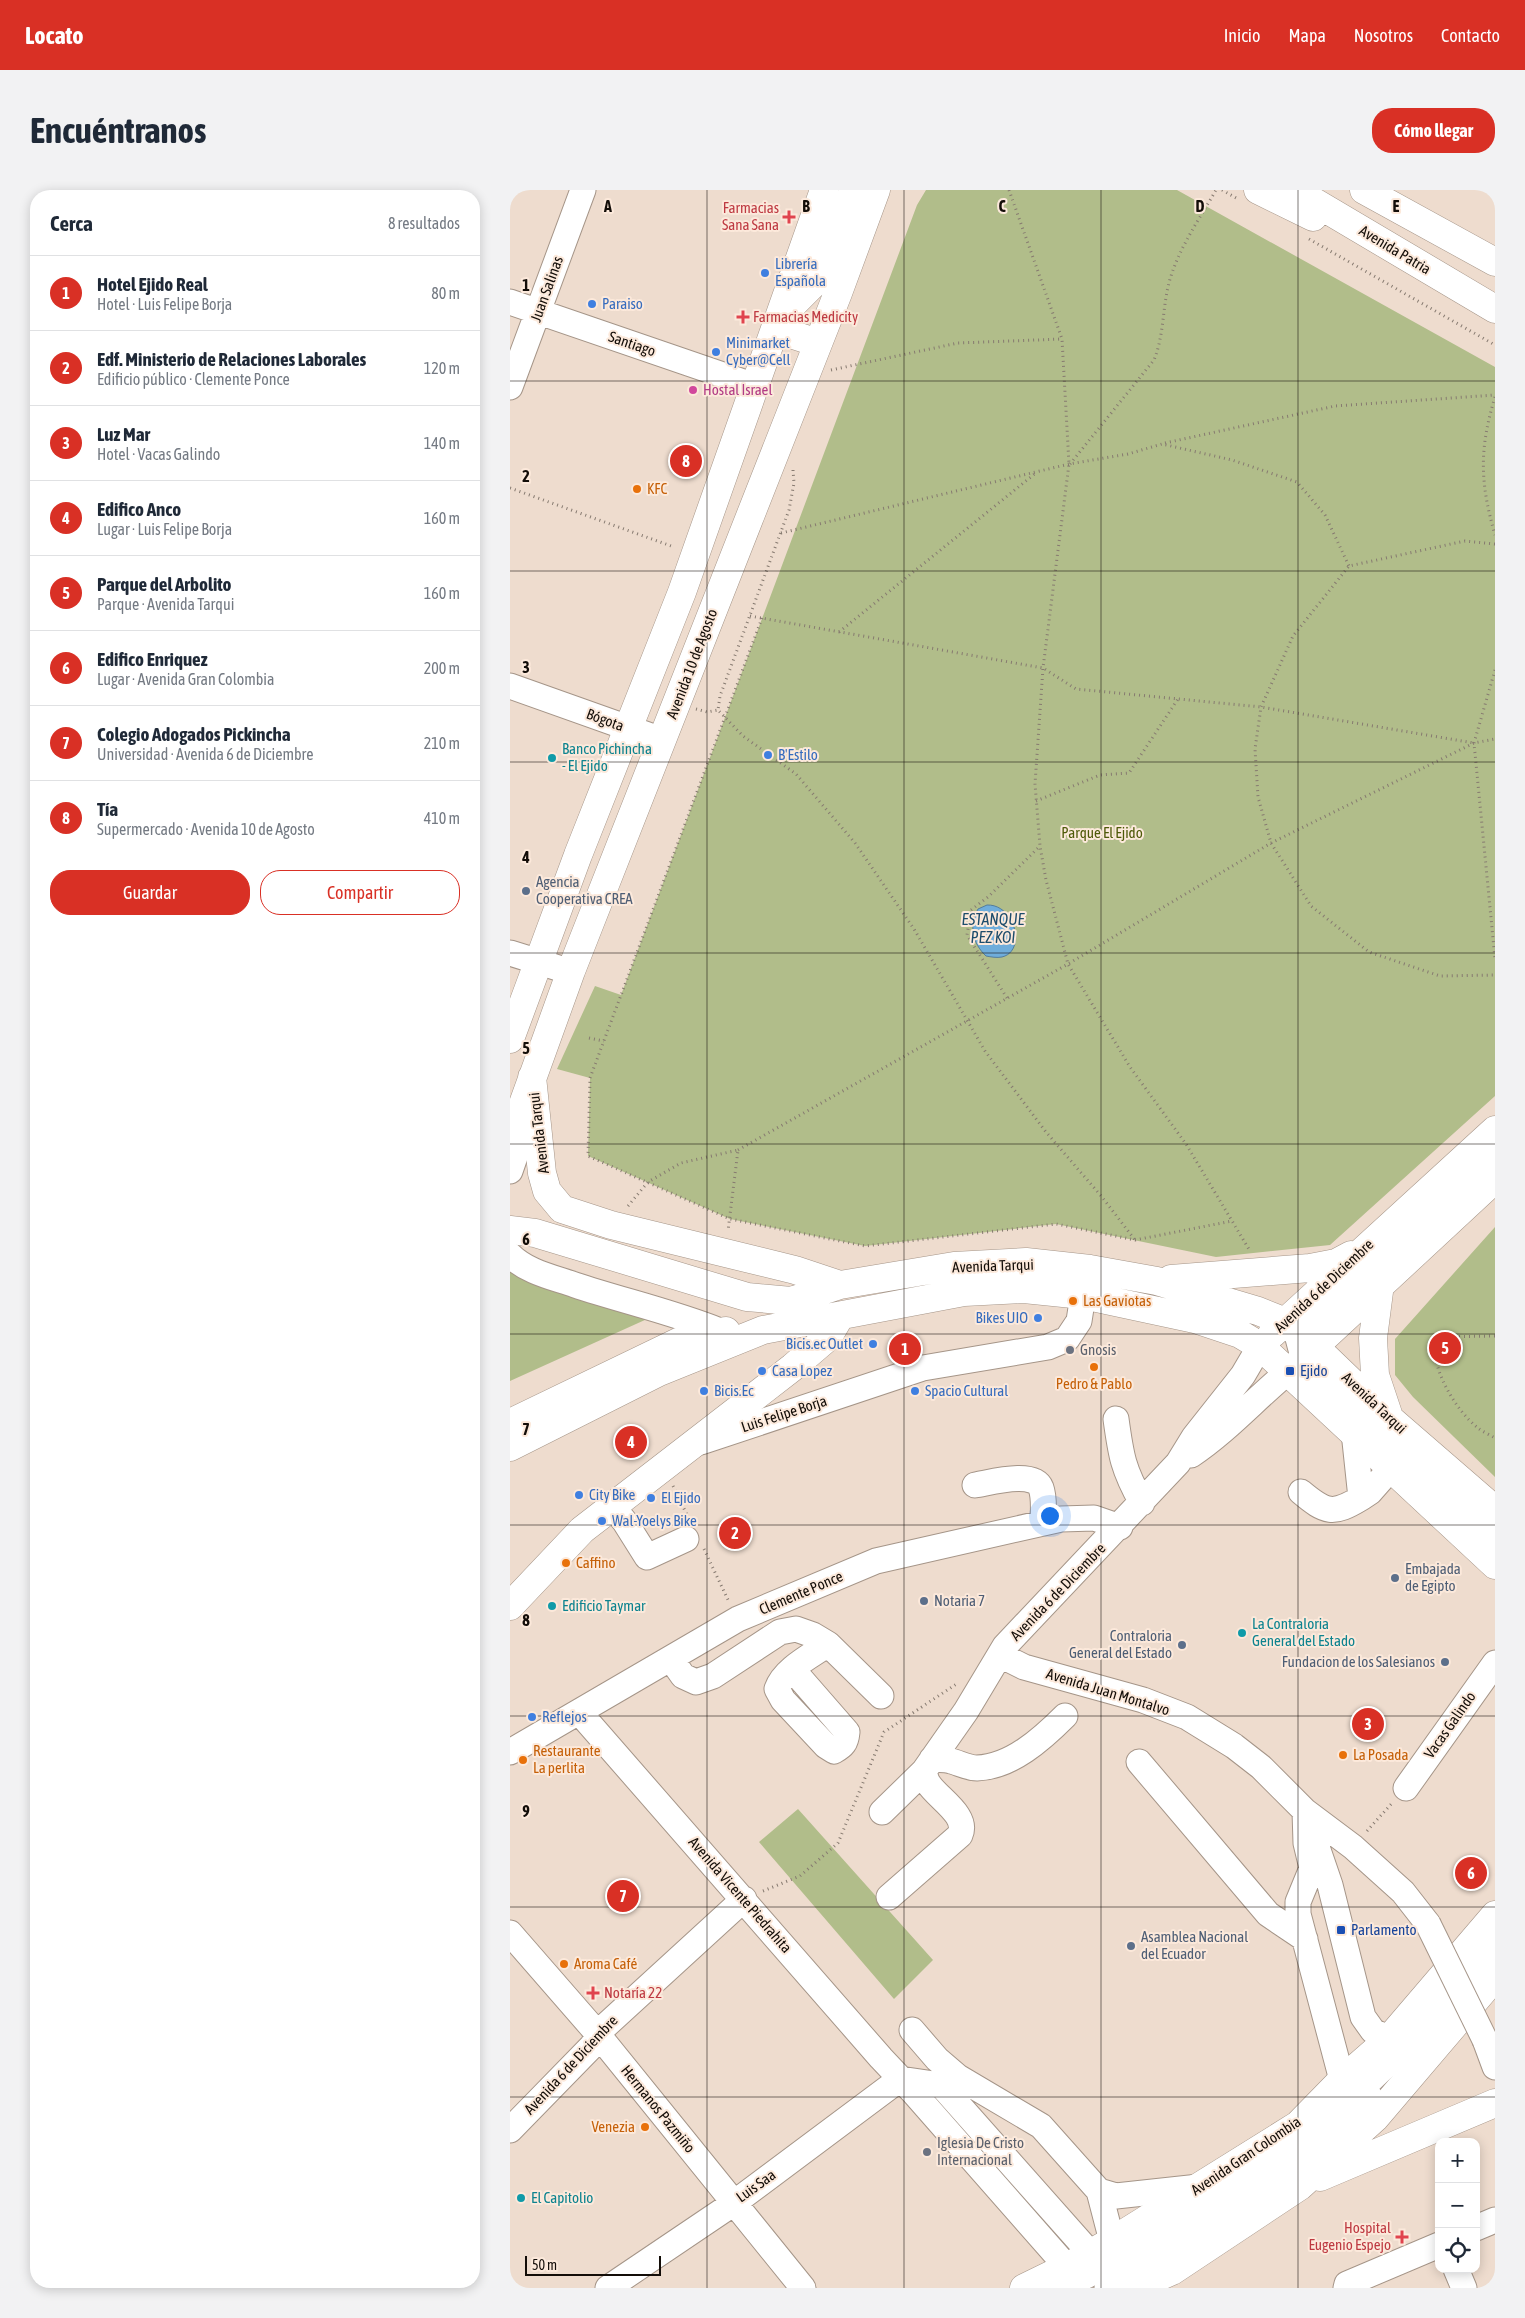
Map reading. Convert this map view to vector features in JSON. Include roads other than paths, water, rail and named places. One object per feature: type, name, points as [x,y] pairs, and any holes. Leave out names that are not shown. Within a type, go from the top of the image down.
[{"type":"main road","points":[[510,1040],[525,958],[682,592],[824,190]]},
{"type":"main road","points":[[777,323],[813,284],[840,229],[853,190]]},
{"type":"main road","name":"Avenida 10 de Agosto","points":[[510,1140],[534,1088],[571,972],[662,740],[825,352],[849,264],[876,190]]},
{"type":"main road","name":"Avenida Patria","points":[[1294,190],[1495,309]]},
{"type":"main road","points":[[1379,193],[1495,262]]},
{"type":"main road","points":[[1248,195],[1379,240]]},
{"type":"main road","points":[[777,323],[825,352]]},
{"type":"main road","name":"Avenida Tarqui","points":[[534,1088],[542,1173],[547,1191],[562,1209],[611,1225],[725,1255],[795,1270],[840,1285],[954,1266],[1026,1262],[1090,1269],[1157,1281],[1241,1305],[1390,1419],[1495,1510]]},
{"type":"main road","name":"Avenida 6 de Diciembre","points":[[1297,1346],[1365,1248],[1495,1130]]},
{"type":"main road","name":"Avenida 6 de Diciembre","points":[[1260,1346],[1297,1346],[1380,1284],[1495,1179]]},
{"type":"main road","points":[[510,1230],[535,1233],[747,1298],[791,1301],[840,1285],[840,1316],[828,1337],[793,1367],[694,1444]]},
{"type":"main road","points":[[1157,1281],[1190,1276],[1310,1268],[1336,1262],[1365,1248]]},
{"type":"main road","points":[[1380,1284],[1373,1338],[1375,1375],[1390,1419]]},
{"type":"main road","name":"Avenida Tarqui","points":[[510,1447],[659,1372],[763,1330],[964,1292],[1024,1289],[1083,1295],[1195,1319],[1240,1334],[1260,1346],[1297,1346]]},
{"type":"main road","points":[[510,1423],[678,1342],[720,1331],[763,1330]]},
{"type":"main road","name":"Avenida Tarqui","points":[[1297,1346],[1354,1432],[1495,1564]]},
{"type":"main road","name":"Luis Felipe Borja","points":[[510,1606],[582,1530],[663,1465],[694,1444]]},
{"type":"main road","name":"Avenida Gran Colombia","points":[[1133,2288],[1172,2271],[1300,2186],[1359,2099],[1390,2039],[1495,1914]]},
{"type":"main road","name":"Avenida Gran Colombia","points":[[1024,2288],[1082,2262],[1298,2125],[1359,2099],[1495,1977]]},
{"type":"main road","points":[[1300,2186],[1495,2102]]},
{"type":"street","name":"Juan Salinas","points":[[510,386],[583,190]]},
{"type":"street","points":[[777,323],[826,216],[835,190]]},
{"type":"street","points":[[510,1171],[534,1088],[790,431],[834,328],[864,190]]},
{"type":"street","name":"Santiago","points":[[510,302],[755,386]]},
{"type":"street","name":"Bógota","points":[[510,686],[622,734]]},
{"type":"street","name":"Bógota","points":[[510,698],[622,734],[662,740]]},
{"type":"street","points":[[510,1002],[525,958],[571,972]]},
{"type":"street","points":[[1297,1346],[1310,1312],[1495,1144]]},
{"type":"street","points":[[1297,1346],[1319,1318],[1495,1158]]},
{"type":"street","points":[[510,1255],[520,1265],[539,1273],[616,1299],[690,1319],[720,1331]]},
{"type":"street","name":"Luis Felipe Borja","points":[[694,1444],[923,1368],[1048,1347],[1067,1339],[1079,1321],[1083,1295]]},
{"type":"street","name":"Avenida 6 de Diciembre","points":[[882,1812],[928,1765],[966,1710],[1005,1646],[1178,1464],[1194,1437],[1243,1375],[1260,1346]]},
{"type":"street","points":[[1297,1346],[1495,1523]]},
{"type":"street","points":[[1297,1346],[1320,1382],[1495,1541]]},
{"type":"street","name":"Avenida 6 de Diciembre","points":[[1178,1464],[1204,1447],[1264,1392],[1297,1346]]},
{"type":"street","points":[[1116,1419],[1122,1461],[1128,1478],[1142,1503]]},
{"type":"street","points":[[1354,1432],[1361,1498]]},
{"type":"street","points":[[1301,1492],[1316,1505],[1328,1510],[1337,1511],[1370,1492],[1392,1467]]},
{"type":"street","points":[[975,1485],[1020,1478],[1034,1480],[1040,1486],[1043,1502],[1042,1523]]},
{"type":"street","points":[[612,1506],[625,1522],[647,1557],[686,1539]]},
{"type":"street","name":"Clemente Ponce","points":[[510,1752],[738,1619],[876,1561],[1061,1519],[1094,1518],[1120,1527]]},
{"type":"street","points":[[671,1659],[683,1676],[696,1682],[713,1676],[780,1632],[796,1629],[813,1635],[828,1644],[881,1696]]},
{"type":"street","points":[[793,1670],[828,1644]]},
{"type":"street","name":"Avenida Juan Montalvo","points":[[1000,1655],[1024,1667],[1143,1700],[1187,1717],[1234,1746],[1261,1767],[1305,1811],[1353,1847],[1403,1892],[1428,1924],[1485,2040],[1495,2066]]},
{"type":"street","name":"Vacas Galindo","points":[[1406,1788],[1495,1663]]},
{"type":"street","name":"Avenida Vicente Piedrahíta","points":[[579,1712],[900,2079],[1082,2262]]},
{"type":"street","points":[[889,1897],[960,1835],[963,1830],[961,1820],[928,1782],[928,1765],[948,1760],[975,1768],[988,1767],[1010,1758],[1043,1738],[1065,1716]]},
{"type":"street","points":[[1139,1762],[1268,1914],[1306,1940]]},
{"type":"street","points":[[1305,1811],[1306,1843],[1312,1868],[1300,1896],[1298,1914],[1359,2099]]},
{"type":"street","name":"Avenida Juan Montalvo","points":[[1305,1811],[1328,1879],[1363,2017],[1373,2031],[1390,2039]]},
{"type":"street","name":"Avenida 6 de Diciembre","points":[[510,2130],[592,2046],[602,2029],[744,1899]]},
{"type":"street","name":"Hermanos Pazmiño","points":[[510,1932],[598,2035],[803,2288]]},
{"type":"street","points":[[1107,2288],[1317,2156],[1359,2099],[1428,2025],[1495,1943]]},
{"type":"street","points":[[912,2030],[937,2059],[958,2077],[1041,2126],[1099,2191],[1106,2223],[1082,2262],[1086,2276],[1155,2235],[1359,2099],[1495,1960]]},
{"type":"street","name":"Luis Saa","points":[[608,2288],[734,2203],[900,2079]]},
{"type":"street","points":[[1099,2191],[1116,2196],[1202,2186]]},
{"type":"street","points":[[1346,2288],[1347,2284],[1435,2247]]},
{"type":"street","points":[[1458,2273],[1464,2288]]},
{"type":"water","name":"ESTANQUE PEZ KOI","points":[[987,905],[997,907],[1005,912],[1011,919],[1014,928],[1016,938],[1014,946],[1010,953],[1002,957],[986,956],[981,951],[973,934],[975,915],[978,909]]},
{"type":"place","name":"Farmacias Sana Sana","points":[[789,217]]},
{"type":"place","name":"Librería Española","points":[[765,273]]},
{"type":"place","name":"Paraiso","points":[[592,304]]},
{"type":"place","name":"Farmacias Medicity","points":[[743,317]]},
{"type":"place","name":"Minimarket Cyber@Cell","points":[[716,352]]},
{"type":"place","name":"Hostal Israel","points":[[693,390]]},
{"type":"place","name":"Tía","points":[[686,461]]},
{"type":"place","name":"KFC","points":[[637,489]]},
{"type":"place","name":"B'Estilo","points":[[768,755]]},
{"type":"place","name":"Banco Pichincha - El Ejido","points":[[552,758]]},
{"type":"place","name":"Agencia Cooperativa CREA","points":[[526,891]]},
{"type":"place","name":"Las Gaviotas","points":[[1073,1301]]},
{"type":"place","name":"Bikes UIO","points":[[1038,1318]]},
{"type":"place","name":"Bicis.ec Outlet","points":[[873,1344]]},
{"type":"place","name":"Parque del Arbolito","points":[[1445,1348]]},
{"type":"place","name":"Hotel Ejido Real","points":[[905,1349]]},
{"type":"place","name":"Gnosis","points":[[1070,1350]]},
{"type":"place","name":"Pedro & Pablo","points":[[1094,1367]]},
{"type":"place","name":"Casa Lopez","points":[[762,1371]]},
{"type":"place","name":"Ejido","points":[[1290,1371]]},
{"type":"place","name":"Bicis.Ec","points":[[704,1391]]},
{"type":"place","name":"Spacio Cultural","points":[[915,1391]]},
{"type":"place","name":"Edifico Anco","points":[[631,1442]]},
{"type":"place","name":"City Bike","points":[[579,1495]]},
{"type":"place","name":"El Ejido","points":[[651,1498]]},
{"type":"place","name":"Wal-Yoelys Bike","points":[[602,1521]]},
{"type":"place","name":"Edf. Ministerio de Relaciones Laborales","points":[[735,1533]]},
{"type":"place","name":"Caffino","points":[[566,1563]]},
{"type":"place","name":"Embajada de Egipto","points":[[1395,1578]]},
{"type":"place","name":"Notaria 7","points":[[924,1601]]},
{"type":"place","name":"Edificio Taymar","points":[[552,1606]]},
{"type":"place","name":"La Contraloria General del Estado","points":[[1242,1633]]},
{"type":"place","name":"Contraloria General del Estado","points":[[1182,1645]]},
{"type":"place","name":"Fundacion de los Salesianos","points":[[1445,1662]]},
{"type":"place","name":"Reflejos","points":[[532,1717]]},
{"type":"place","name":"Luz Mar","points":[[1368,1724]]},
{"type":"place","name":"La Posada","points":[[1343,1755]]},
{"type":"place","name":"Restaurante La perlita","points":[[523,1760]]},
{"type":"place","name":"Edifico Enriquez","points":[[1471,1873]]},
{"type":"place","name":"Colegio Adogados Pickincha","points":[[623,1896]]},
{"type":"place","name":"Parlamento","points":[[1341,1930]]},
{"type":"place","name":"Asamblea Nacional del Ecuador","points":[[1131,1946]]},
{"type":"place","name":"Aroma Café","points":[[564,1964]]},
{"type":"place","name":"Notaría 22","points":[[593,1993]]},
{"type":"place","name":"Venezia","points":[[645,2127]]},
{"type":"place","name":"Iglesia De Cristo Internacional","points":[[927,2152]]},
{"type":"place","name":"El Capitolio","points":[[521,2198]]},
{"type":"place","name":"Hospital Eugenio Espejo","points":[[1402,2237]]},
{"type":"park label","name":"Parque El Ejido","points":[[1102,833]]}]
